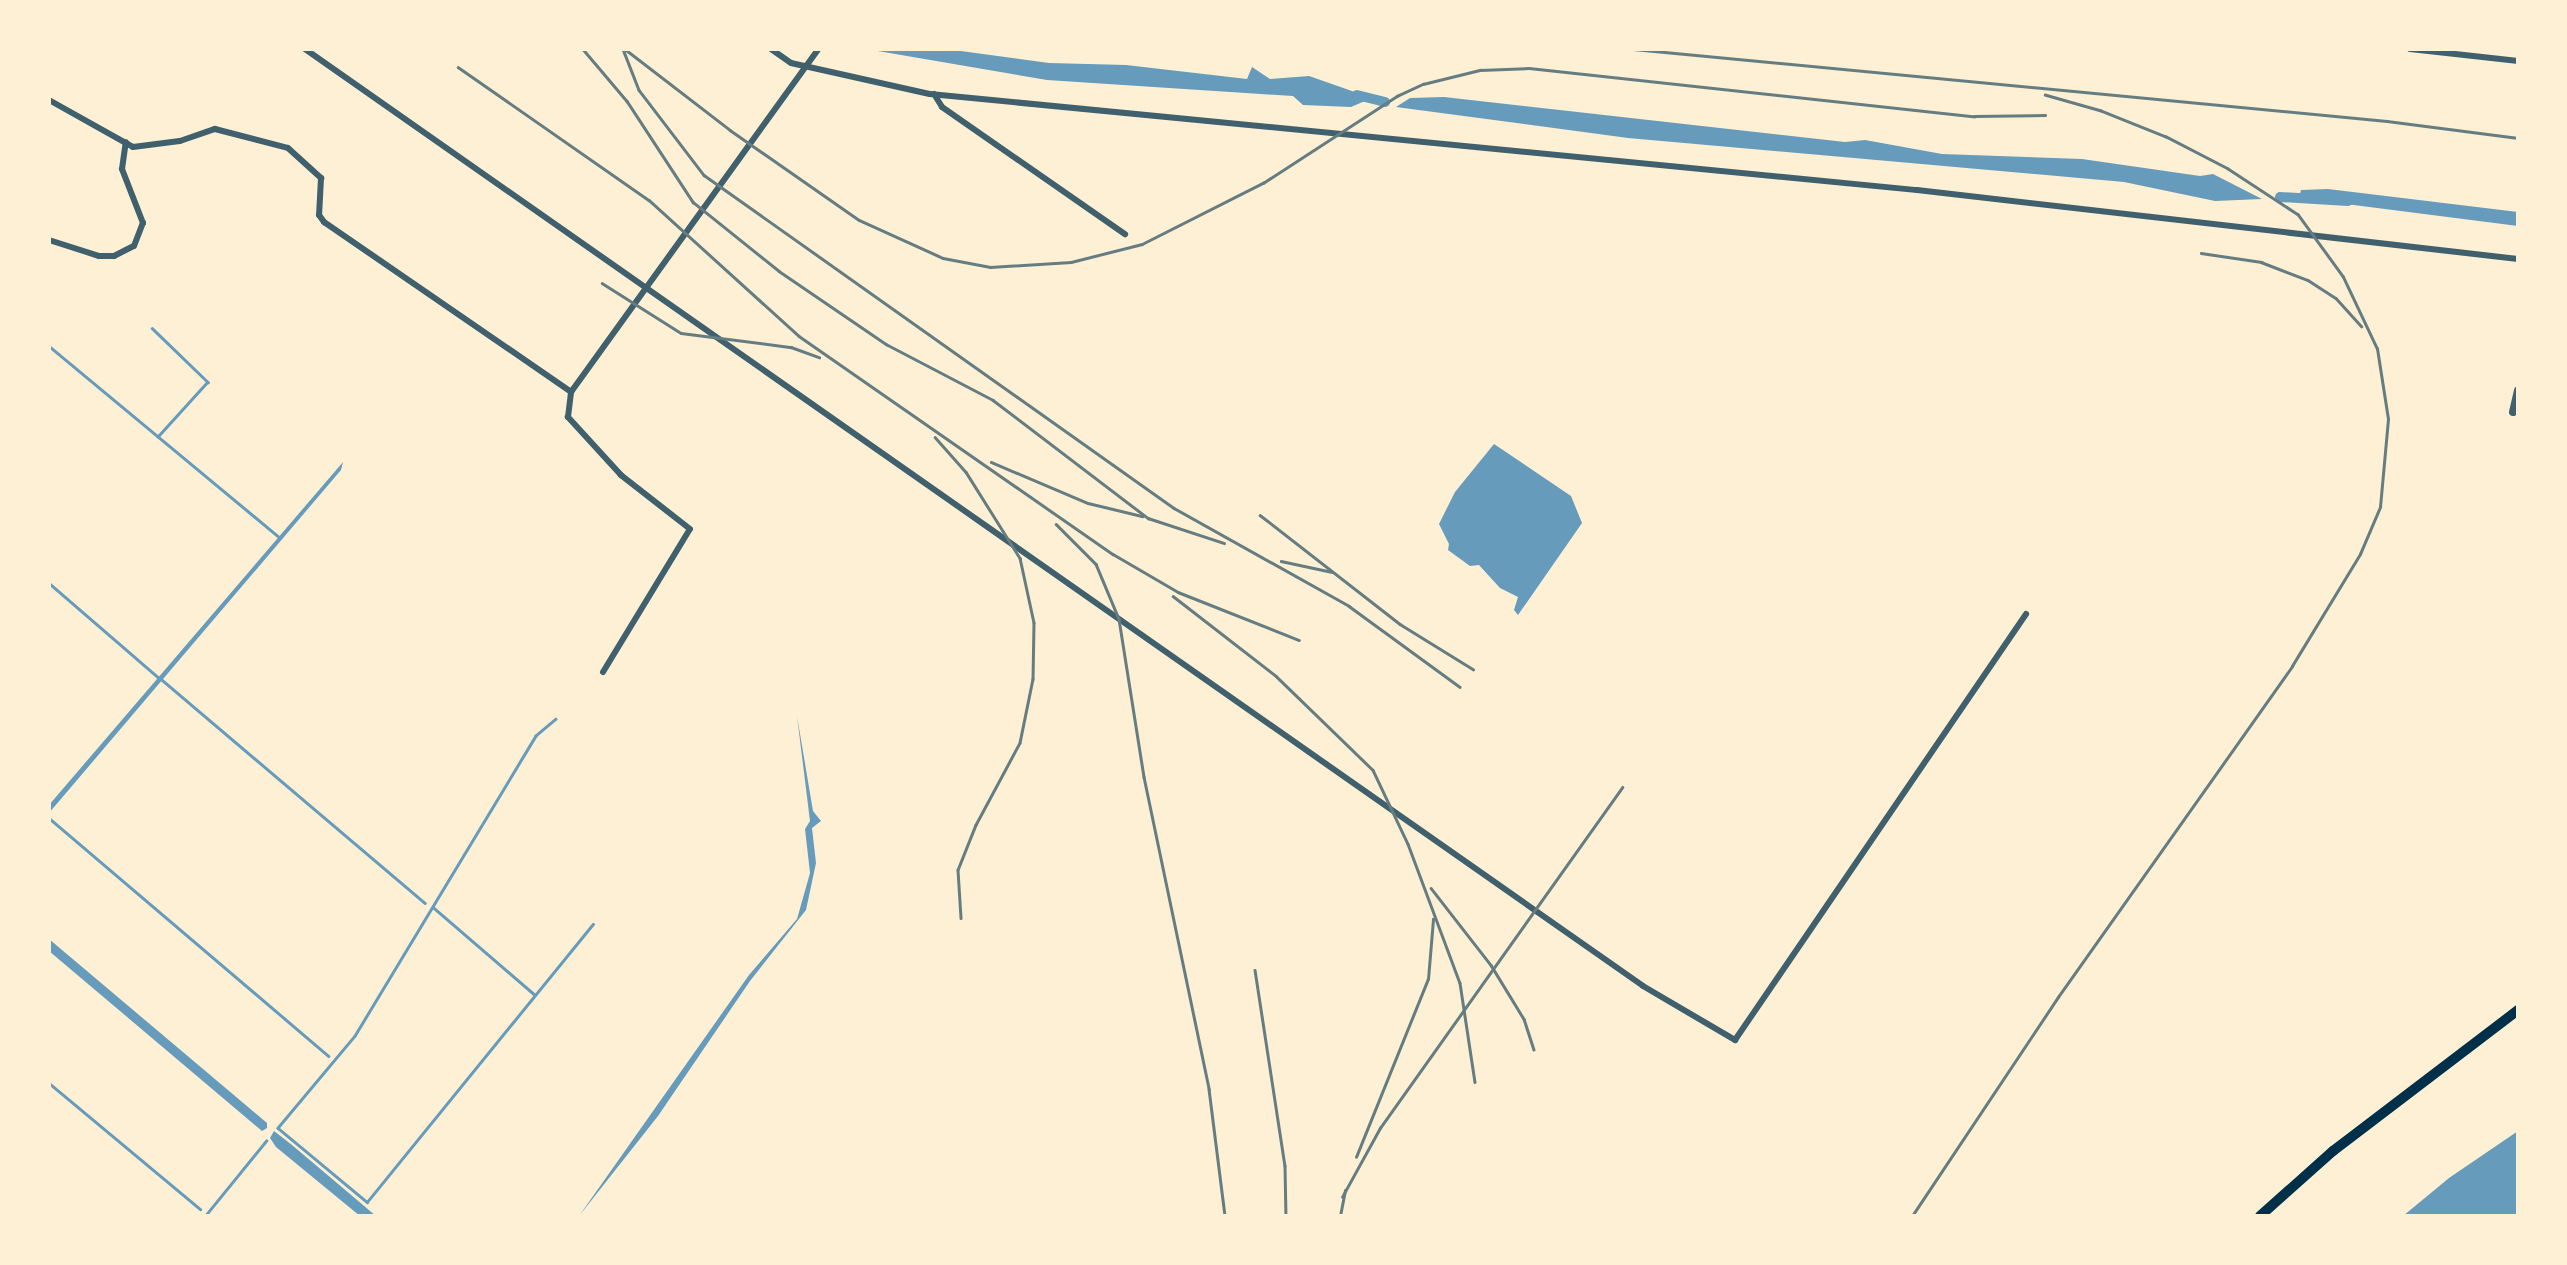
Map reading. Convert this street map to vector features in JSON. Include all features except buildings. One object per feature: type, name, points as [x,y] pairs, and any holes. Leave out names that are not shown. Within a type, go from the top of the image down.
[{"type":"highway","points":[[2260,1216],[2333,1151],[2518,1010]]},
{"type":"street","points":[[305,49],[647,285],[1643,986],[1735,1041],[2026,614]]},
{"type":"street","points":[[771,49],[791,63],[934,94],[1355,135],[2518,259]]},
{"type":"street","points":[[603,673],[690,530],[621,475],[568,417],[571,392],[818,49]]},
{"type":"street","points":[[2410,49],[2518,61]]},
{"type":"street","points":[[934,94],[942,107],[1125,234]]},
{"type":"street","points":[[49,100],[133,147],[166,144],[215,129],[288,148],[321,178],[319,215],[324,222],[571,392]]},
{"type":"street","points":[[49,240],[99,256],[114,256],[134,246],[144,223],[122,169],[126,142]]},
{"type":"street","points":[[2516,416],[2518,391]]},
{"type":"water","points":[[866,49],[946,49],[1049,63],[1126,65],[1247,79],[1252,67],[1270,79],[1309,76],[1372,98],[1351,107],[1303,105],[1293,96],[1047,80]]},
{"type":"water","points":[[1444,97],[1845,142],[1865,140],[1942,154],[2082,159],[2200,176],[2213,174],[2262,199],[2215,201],[2124,182],[1628,138],[1396,107],[1410,98]]},
{"type":"water","points":[[2328,189],[2518,212],[2518,226],[2299,198],[2301,190]]},
{"type":"water","points":[[1494,444],[1571,496],[1582,523],[1518,615],[1514,610],[1518,597],[1500,588],[1479,565],[1470,566],[1448,550],[1449,544],[1439,524],[1455,492]]},
{"type":"water","points":[[343,462],[341,470],[49,813],[49,805]]},
{"type":"water","points":[[797,716],[813,811],[821,821],[812,828],[816,863],[806,910],[750,981],[658,1116],[579,1216],[749,975],[797,919],[810,873],[805,829],[810,821]]},
{"type":"water","points":[[49,939],[267,1123],[267,1128],[262,1131],[49,951]]},
{"type":"water","points":[[274,1131],[376,1216],[360,1216],[276,1147],[270,1138]]},
{"type":"water","points":[[2518,1131],[2518,1216],[2403,1216],[2449,1178]]},
{"type":"waterway","points":[[1357,95],[1385,102]]},
{"type":"waterway","points":[[2280,197],[2348,201]]},
{"type":"waterway","points":[[152,328],[208,382],[158,437]]},
{"type":"waterway","points":[[49,346],[278,536]]},
{"type":"waterway","points":[[49,583],[158,677]]},
{"type":"waterway","points":[[161,679],[425,903]]},
{"type":"waterway","points":[[556,719],[536,736],[355,1036],[278,1128],[367,1202],[593,924]]},
{"type":"waterway","points":[[49,818],[329,1056]]},
{"type":"waterway","points":[[434,908],[535,995]]},
{"type":"waterway","points":[[49,1083],[200,1209]]},
{"type":"waterway","points":[[205,1216],[266,1141]]},
{"type":"railway","points":[[583,49],[627,101],[693,202],[779,271],[886,344],[993,400],[1148,518],[1224,543]]},
{"type":"railway","points":[[623,49],[639,90],[704,175],[1174,508],[1349,606],[1460,687]]},
{"type":"railway","points":[[625,49],[730,130],[859,220],[943,258],[990,267],[1071,262],[1142,244],[1263,183],[1397,96],[1423,84],[1480,70],[1529,68],[1974,116],[2045,115]]},
{"type":"railway","points":[[1633,49],[2387,121],[2518,138]]},
{"type":"railway","points":[[458,67],[649,200],[799,336],[1113,554],[1178,592],[1299,640]]},
{"type":"railway","points":[[1912,1216],[2058,997],[2292,666],[2360,554],[2380,507],[2388,419],[2377,349],[2343,277],[2298,215],[2228,169],[2166,137],[2101,111],[2045,95]]},
{"type":"railway","points":[[2201,253],[2261,262],[2308,280],[2336,298],[2361,326]]},
{"type":"railway","points":[[602,283],[681,333],[791,347],[819,357]]},
{"type":"railway","points":[[935,437],[966,472],[1020,558],[1034,623],[1033,679],[1020,743],[976,825],[958,870],[961,918]]},
{"type":"railway","points":[[991,462],[1088,503],[1142,516]]},
{"type":"railway","points":[[1260,515],[1400,624],[1473,669]]},
{"type":"railway","points":[[1056,524],[1096,564],[1119,619],[1144,777],[1209,1089],[1225,1216]]},
{"type":"railway","points":[[1281,561],[1332,572]]},
{"type":"railway","points":[[1173,596],[1276,676],[1373,770],[1408,844],[1460,983],[1475,1082]]},
{"type":"railway","points":[[1342,1197],[1380,1128],[1622,787]]},
{"type":"railway","points":[[1431,888],[1491,965],[1524,1019],[1534,1049]]},
{"type":"railway","points":[[1356,1157],[1428,979],[1433,919]]},
{"type":"railway","points":[[1255,970],[1285,1166],[1286,1216]]},
{"type":"railway","points":[[1340,1216],[1345,1190]]}]
